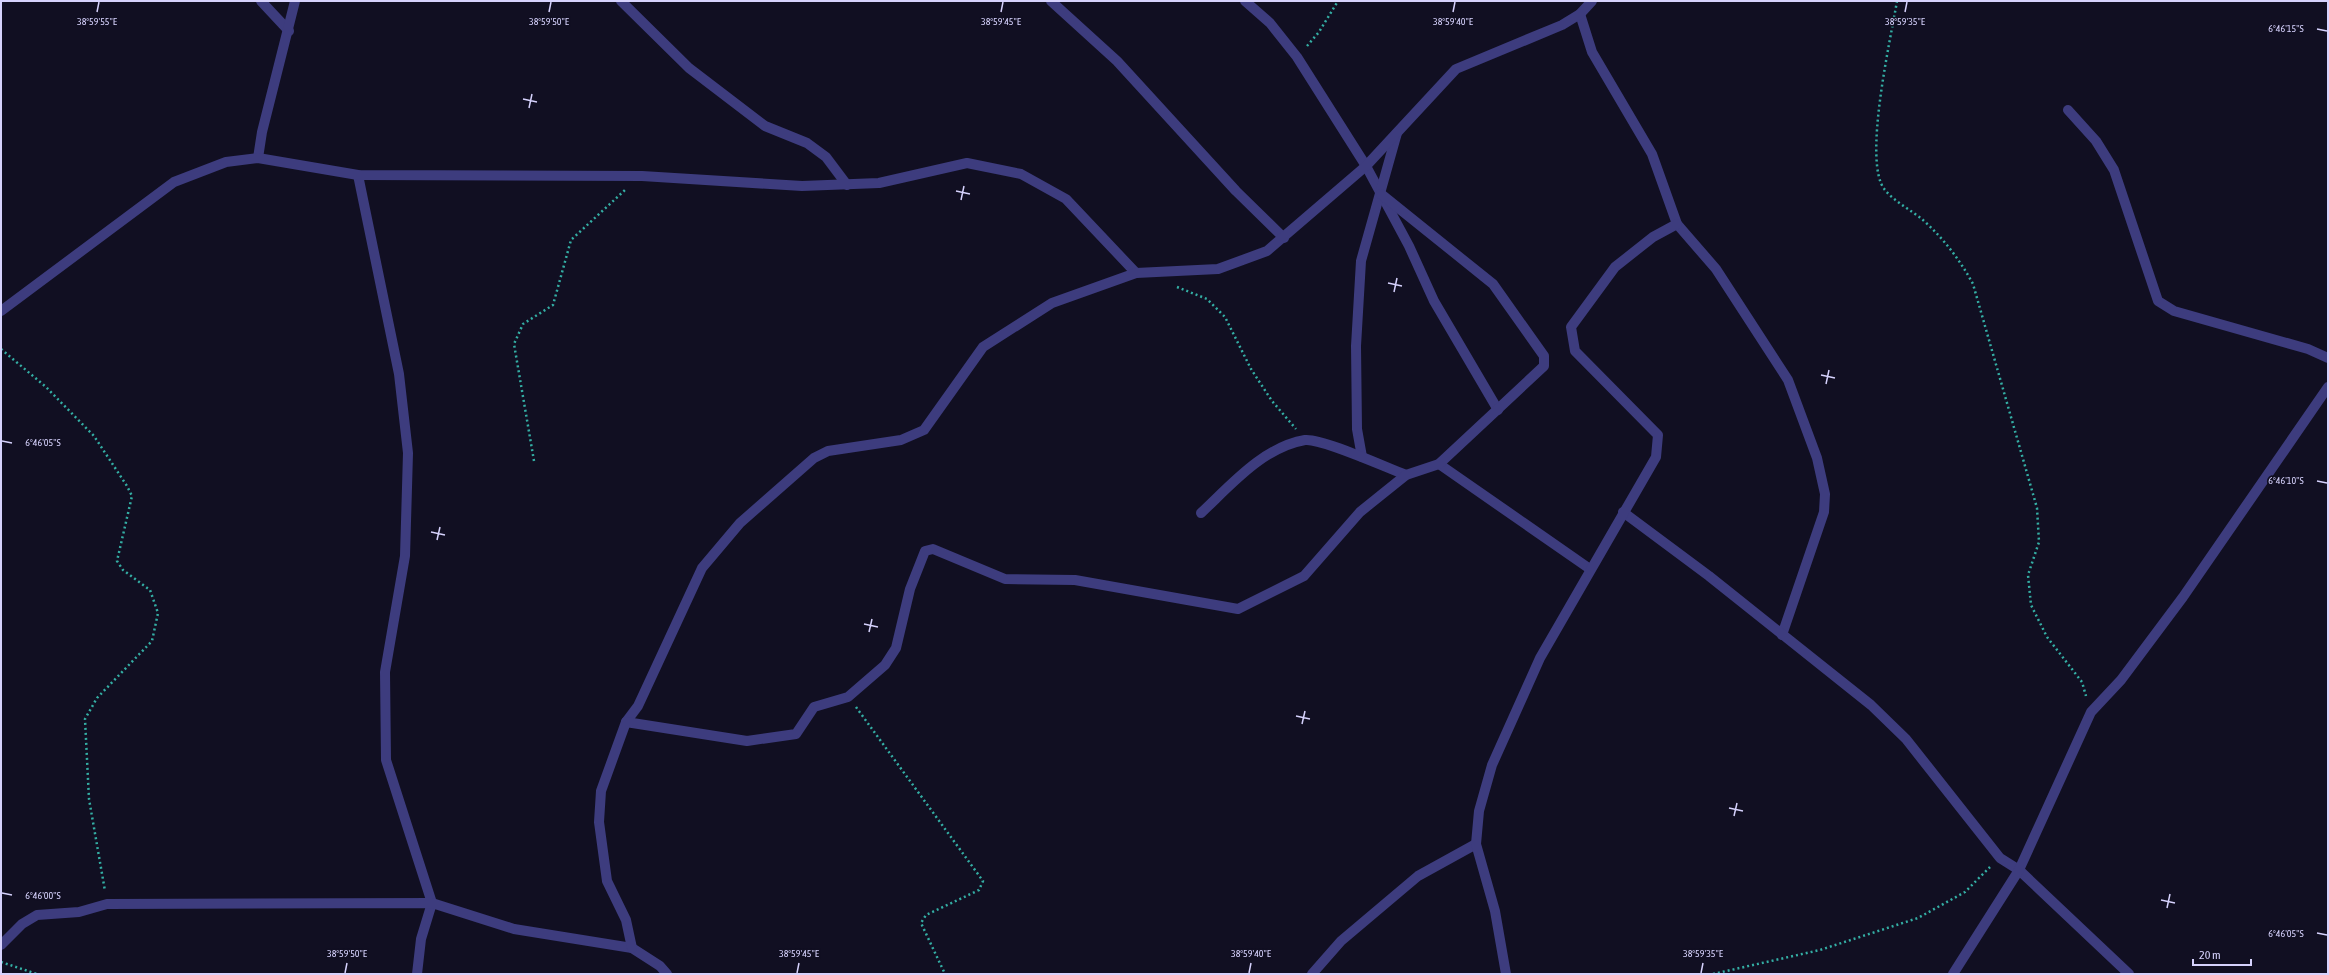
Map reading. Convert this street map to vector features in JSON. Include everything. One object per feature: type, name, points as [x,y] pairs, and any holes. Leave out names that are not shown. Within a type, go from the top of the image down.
[{"type":"street","points":[[261,1],[289,31]]},
{"type":"street","points":[[258,158],[262,132],[289,31],[295,1]]},
{"type":"street","points":[[621,1],[689,68],[765,126],[807,143],[826,157],[847,185]]},
{"type":"street","points":[[1051,1],[1117,61],[1236,191],[1284,238]]},
{"type":"street","points":[[1245,1],[1270,23],[1297,57],[1366,166],[1434,301],[1498,410]]},
{"type":"street","points":[[632,948],[626,920],[607,881],[599,822],[601,791],[626,722],[638,706],[702,568],[740,523],[814,458],[828,451],[901,440],[924,430],[983,347],[1052,303],[1136,273],[1218,269],[1267,251],[1284,238],[1366,166],[1456,69],[1562,25],[1580,14],[1592,1]]},
{"type":"street","points":[[1580,14],[1592,52],[1652,154],[1677,224],[1716,269],[1775,358],[1788,380],[1817,458],[1825,494],[1824,512],[1782,636]]},
{"type":"street","points":[[2068,110],[2096,141],[2114,170],[2158,301],[2174,311],[2308,349],[2328,358]]},
{"type":"street","points":[[1362,457],[1357,429],[1356,346],[1361,260],[1381,194],[1397,131]]},
{"type":"street","points":[[1,311],[174,182],[226,162],[258,158],[358,175],[642,176],[802,186],[879,183],[967,163],[1021,174],[1066,199],[1136,273]]},
{"type":"street","points":[[358,175],[399,374],[408,453],[405,556],[385,672],[386,760],[432,903],[421,939],[417,974]]},
{"type":"street","points":[[626,722],[747,741],[796,734],[814,707],[848,697],[884,665],[896,648],[910,589],[925,551],[933,549],[1005,579],[1075,580],[1238,609],[1304,576],[1360,512],[1406,475],[1439,464],[1544,366],[1544,356],[1493,284],[1381,194]]},
{"type":"street","points":[[1506,974],[1495,911],[1476,844],[1479,811],[1492,764],[1540,658],[1656,457],[1658,434],[1575,351],[1571,327],[1616,267],[1653,238],[1677,224]]},
{"type":"street","points":[[1953,974],[2019,870],[2091,712],[2121,680],[2183,597],[2328,387]]},
{"type":"street","points":[[1201,513],[1263,456],[1306,440],[1328,445],[1406,475]]},
{"type":"street","points":[[1439,464],[1590,569]]},
{"type":"street","points":[[1623,512],[1709,576],[1782,636],[1871,705],[1906,739],[2000,858],[2019,870],[2129,974]]},
{"type":"street","points":[[1312,974],[1341,941],[1418,876],[1476,844]]},
{"type":"street","points":[[1,945],[22,924],[37,915],[78,912],[107,904],[432,903],[514,929],[632,948],[660,966],[667,974]]},
{"type":"path","points":[[1297,57],[1319,32],[1338,1]]},
{"type":"path","points":[[1897,1],[1876,131],[1876,163],[1884,189],[1924,220],[1960,259],[1973,284],[2037,508],[2040,542],[2028,575],[2031,605],[2047,637],[2082,682],[2091,712]]},
{"type":"path","points":[[534,461],[514,344],[523,324],[553,305],[571,240],[587,223],[642,176]]},
{"type":"path","points":[[1173,285],[1207,299],[1225,317],[1251,369],[1272,401],[1306,440]]},
{"type":"path","points":[[1,349],[46,387],[94,436],[127,486],[132,496],[117,561],[123,570],[150,590],[158,613],[152,641],[97,698],[85,719],[89,798],[107,904]]},
{"type":"path","points":[[848,697],[983,881],[979,890],[926,915],[921,923],[945,974]]},
{"type":"path","points":[[1714,974],[1820,950],[1918,918],[1965,892],[2000,858]]},
{"type":"path","points":[[1,962],[37,974]]}]
